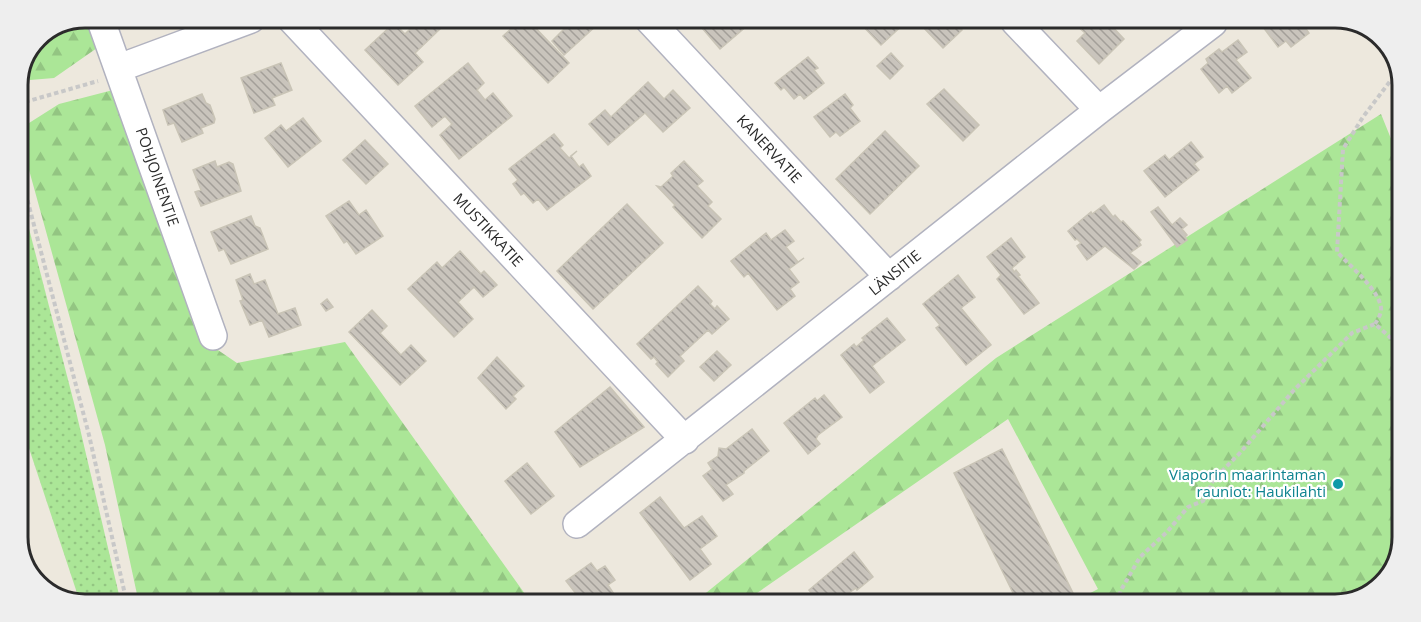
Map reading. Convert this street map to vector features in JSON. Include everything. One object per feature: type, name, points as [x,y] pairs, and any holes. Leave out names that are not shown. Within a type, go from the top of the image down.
[{"type":"street","name":"POHJOINENTIE","points":[[104,28],[213,336]]},
{"type":"street","points":[[121,75],[230,28]]},
{"type":"street","name":"MUSTIKKATIE","points":[[299,28],[684,440]]},
{"type":"street","name":"KANERVATIE","points":[[656,28],[889,277]]},
{"type":"street","points":[[1021,28],[1099,111]]},
{"type":"street","name":"LÄNSITIE","points":[[577,524],[1207,28]]},
{"type":"path","points":[[29,101],[121,75]]},
{"type":"path","points":[[1120,594],[1140,557],[1167,532],[1188,507],[1203,501],[1214,479],[1239,454],[1294,390],[1352,333],[1375,324],[1381,312],[1379,300],[1336,252],[1343,149],[1363,117],[1392,79]]},
{"type":"path","points":[[29,206],[89,435],[125,594]]},
{"type":"path","points":[[1375,324],[1392,339]]},
{"type":"green space","points":[[90,28],[97,48],[54,78],[29,80],[30,70],[40,51],[63,33]]},
{"type":"green space","points":[[113,90],[212,346],[237,363],[345,342],[525,594],[137,594],[105,445],[29,170],[29,123],[59,104]]},
{"type":"green space","points":[[1381,114],[1392,141],[1392,537],[1385,565],[1373,579],[1361,588],[1336,594],[1088,594],[1098,589],[1008,419],[756,594],[705,594],[996,358]]},
{"type":"green space","points":[[29,229],[74,403],[119,594],[77,593],[29,448]]},
{"type":"building","points":[[389,28],[399,28],[405,34],[411,28],[441,28],[415,53],[423,62],[398,85],[365,50]]},
{"type":"building","points":[[512,28],[536,28],[569,63],[548,83],[503,36]]},
{"type":"building","points":[[594,28],[564,55],[552,41],[564,29]]},
{"type":"building","points":[[702,28],[744,28],[720,49]]},
{"type":"building","points":[[865,28],[899,28],[881,45]]},
{"type":"building","points":[[924,28],[960,28],[962,30],[943,48]]},
{"type":"building","points":[[1079,28],[1114,28],[1124,39],[1099,64],[1077,41],[1085,33]]},
{"type":"building","points":[[1264,28],[1306,28],[1309,33],[1291,47],[1286,41],[1278,47]]},
{"type":"building","points":[[1238,40],[1247,52],[1236,60],[1251,78],[1232,93],[1227,86],[1219,93],[1201,69],[1208,63],[1206,59],[1219,49],[1222,52]]},
{"type":"building","points":[[891,53],[903,66],[890,79],[877,66]]},
{"type":"building","points":[[808,57],[818,68],[814,70],[824,83],[804,99],[800,94],[794,99],[784,87],[781,90],[775,83]]},
{"type":"building","points":[[281,63],[292,90],[272,98],[275,105],[254,113],[241,78]]},
{"type":"building","points":[[468,63],[484,83],[477,90],[485,100],[493,93],[512,116],[459,159],[440,135],[452,124],[445,116],[432,127],[415,106]]},
{"type":"building","points":[[648,82],[664,99],[673,90],[690,108],[663,132],[645,113],[608,145],[589,124],[605,110],[611,117]]},
{"type":"building","points":[[944,89],[979,125],[963,141],[927,104]]},
{"type":"building","points":[[202,94],[206,103],[210,105],[215,119],[214,123],[201,128],[203,133],[182,142],[174,123],[168,125],[163,110]]},
{"type":"building","points":[[845,94],[853,105],[850,108],[860,121],[840,136],[836,132],[830,137],[814,117]]},
{"type":"building","points":[[303,118],[321,141],[288,167],[265,138],[281,125],[286,131]]},
{"type":"building","points":[[885,131],[919,166],[870,214],[836,179]]},
{"type":"building","points":[[554,134],[563,145],[560,148],[569,158],[571,156],[579,167],[583,164],[591,176],[547,210],[538,199],[533,203],[524,193],[521,195],[513,184],[518,180],[509,169]]},
{"type":"building","points":[[365,140],[388,164],[366,184],[343,160]]},
{"type":"building","points":[[1191,142],[1203,157],[1194,164],[1199,170],[1165,197],[1144,171],[1165,155],[1169,160]]},
{"type":"building","points":[[215,161],[217,167],[229,162],[233,164],[241,191],[201,206],[195,192],[201,190],[193,170]]},
{"type":"building","points":[[684,161],[703,181],[697,186],[712,202],[708,206],[721,219],[702,238],[657,186],[661,187],[673,176],[671,173]]},
{"type":"building","points":[[349,201],[359,215],[366,210],[383,236],[356,254],[347,241],[344,243],[326,216]]},
{"type":"building","points":[[627,204],[663,243],[593,309],[557,271]]},
{"type":"building","points":[[1104,205],[1113,217],[1115,215],[1121,222],[1123,221],[1141,240],[1139,242],[1141,245],[1130,253],[1141,262],[1134,269],[1105,246],[1087,260],[1077,246],[1081,243],[1075,240],[1068,231],[1091,212],[1092,214]]},
{"type":"building","points":[[1158,207],[1172,225],[1180,218],[1187,225],[1182,229],[1187,235],[1185,237],[1187,240],[1177,247],[1151,212]]},
{"type":"building","points":[[251,216],[255,226],[260,228],[268,249],[231,264],[224,249],[219,251],[211,232]]},
{"type":"building","points":[[785,230],[794,241],[786,247],[798,262],[804,258],[789,269],[799,282],[790,289],[795,296],[777,310],[748,273],[744,277],[731,261],[766,233],[771,240]]},
{"type":"building","points":[[1011,238],[1025,257],[1012,268],[1020,275],[1018,276],[1039,303],[1024,314],[997,279],[1001,275],[987,257]]},
{"type":"building","points":[[460,251],[481,274],[484,271],[497,285],[483,297],[474,287],[458,302],[473,319],[454,337],[408,289],[437,262],[442,268]]},
{"type":"building","points":[[250,274],[254,284],[265,280],[278,314],[295,308],[301,325],[269,337],[262,320],[250,325],[240,301],[243,300],[236,280]]},
{"type":"building","points":[[958,275],[975,297],[961,308],[991,345],[966,365],[936,328],[940,325],[923,304]]},
{"type":"building","points":[[698,286],[712,301],[710,304],[715,309],[717,306],[729,319],[712,334],[708,330],[680,356],[684,361],[668,377],[656,364],[658,362],[654,357],[651,359],[637,344]]},
{"type":"building","points":[[327,299],[333,307],[326,311],[321,304]]},
{"type":"building","points":[[372,310],[387,326],[380,333],[401,355],[411,345],[426,361],[400,385],[349,332]]},
{"type":"building","points":[[887,318],[905,340],[872,366],[884,382],[870,393],[841,355],[854,344],[856,347],[864,340],[862,338]]},
{"type":"building","points":[[717,351],[731,365],[714,381],[700,367]]},
{"type":"building","points":[[497,357],[524,386],[513,396],[516,399],[506,409],[478,378]]},
{"type":"building","points":[[610,387],[644,427],[580,467],[555,432]]},
{"type":"building","points":[[824,395],[842,417],[818,435],[816,439],[820,444],[808,454],[784,423],[815,398],[817,401]]},
{"type":"building","points":[[752,429],[769,451],[726,485],[733,494],[723,501],[703,476],[712,469],[708,463],[718,456],[719,448],[726,449]]},
{"type":"building","points":[[1002,449],[1073,593],[1014,594],[954,473]]},
{"type":"building","points":[[527,463],[554,496],[531,514],[505,481]]},
{"type":"building","points":[[660,497],[684,528],[702,516],[717,536],[700,549],[711,564],[690,580],[640,513]]},
{"type":"building","points":[[854,552],[873,577],[849,594],[812,594],[809,590]]},
{"type":"building","points":[[591,563],[597,571],[605,566],[615,580],[608,585],[614,594],[576,594],[566,581]]},
{"type":"place","name":"Viaporin maarintaman rauniot: Haukilahti","points":[[1338,484]]}]
